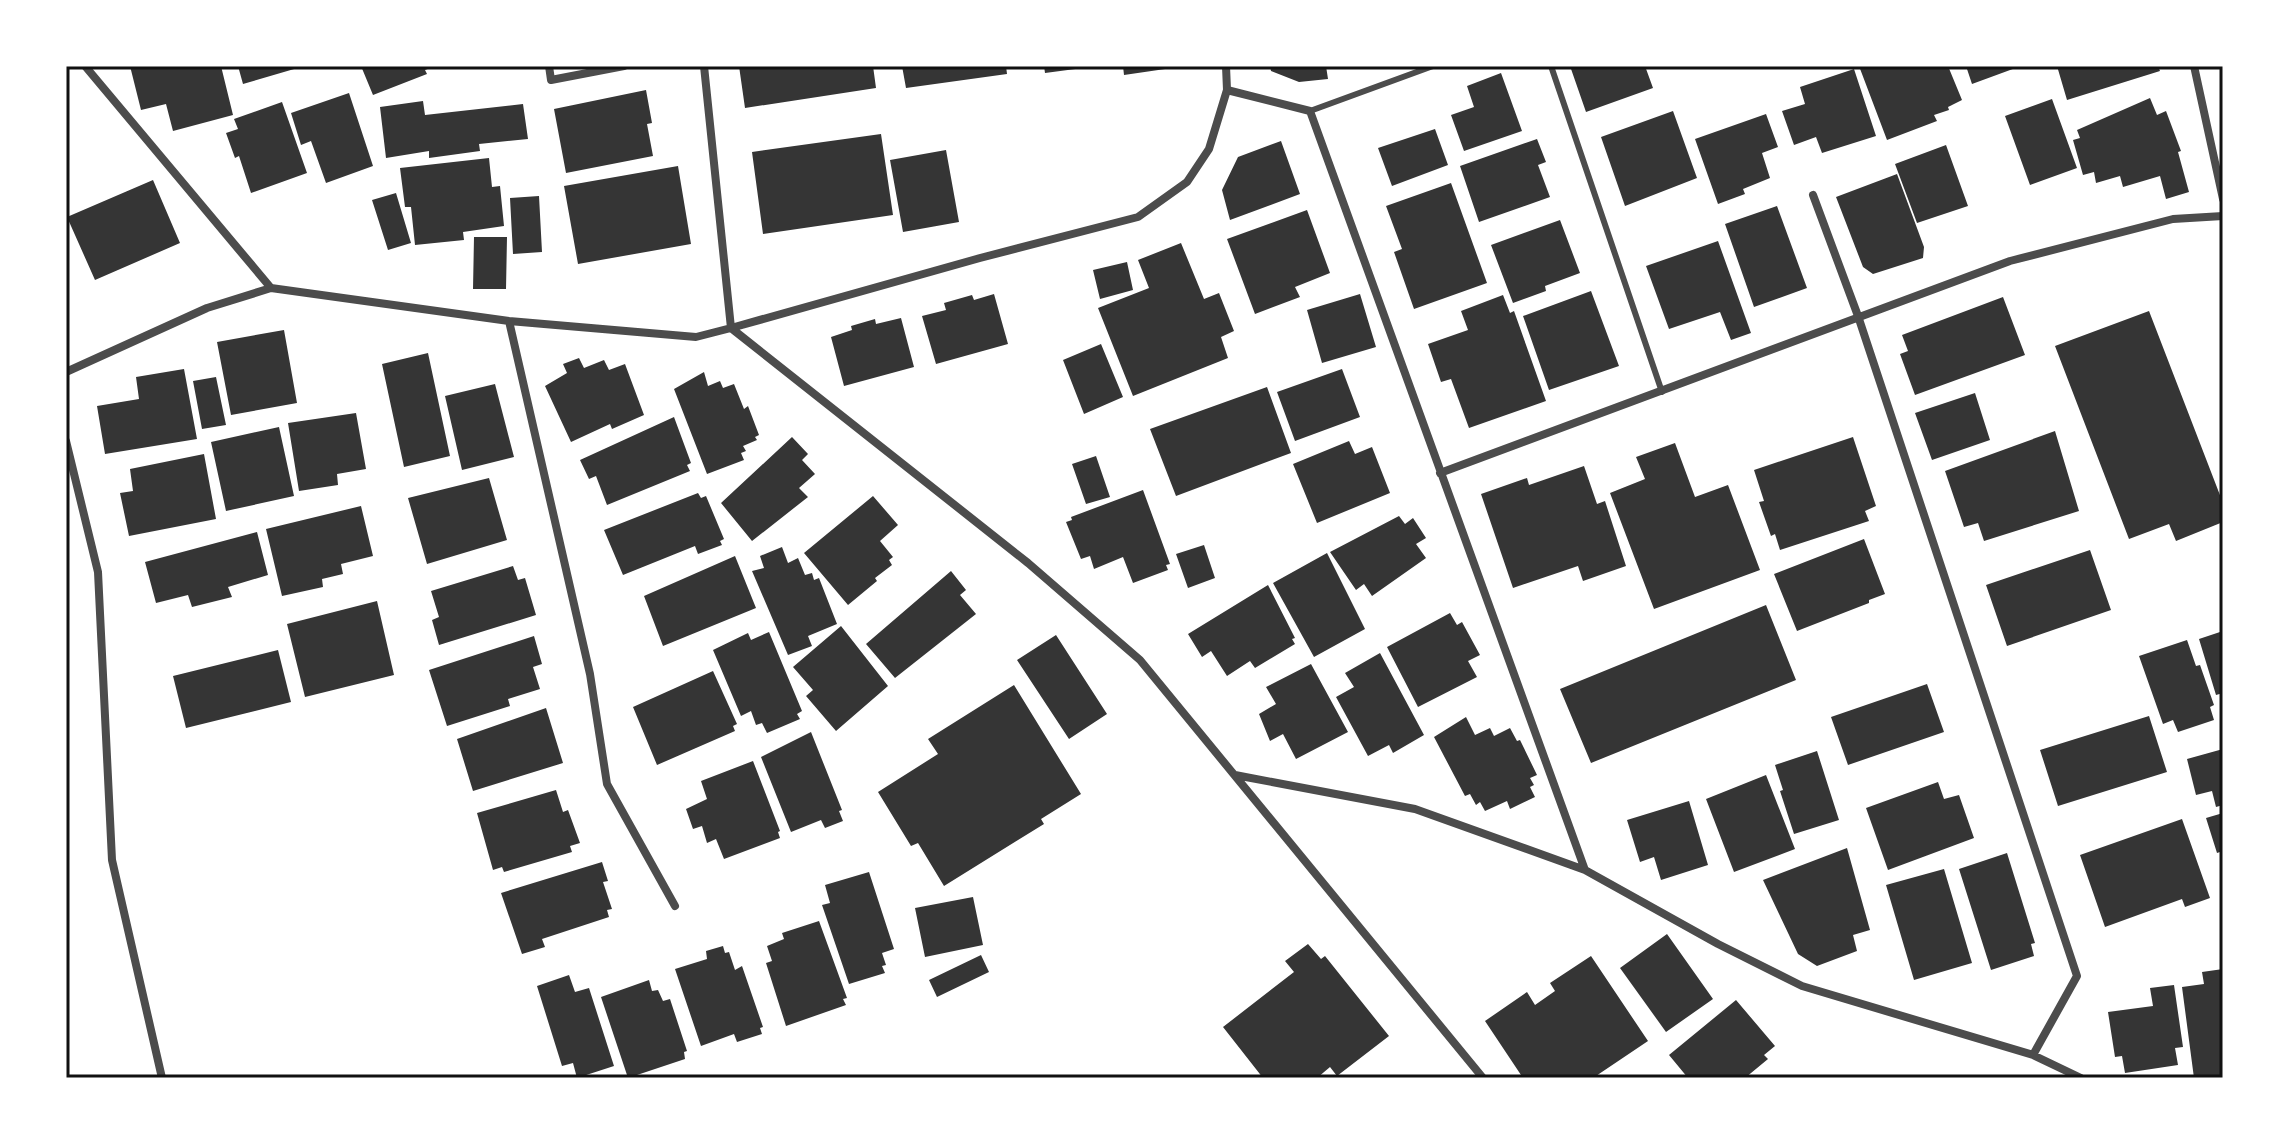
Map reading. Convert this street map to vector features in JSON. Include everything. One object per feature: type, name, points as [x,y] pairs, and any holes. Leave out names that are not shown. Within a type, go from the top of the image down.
[{"type":"street","points":[[85,66],[271,288]]},
{"type":"street","points":[[549,66],[551,80],[624,66]]},
{"type":"street","points":[[704,66],[731,328],[1028,563],[1140,660],[1483,1078]]},
{"type":"street","points":[[66,372],[207,308],[271,288],[509,321],[696,337],[731,328],[1138,217],[1187,182],[1209,149],[1227,90],[1226,66]]},
{"type":"street","points":[[2194,66],[2223,199]]},
{"type":"street","points":[[1227,90],[1310,111],[1585,870]]},
{"type":"street","points":[[1813,195],[1858,316],[2077,976],[2033,1055]]},
{"type":"street","points":[[1440,473],[2010,261],[2173,219],[2223,216]]},
{"type":"street","points":[[509,321],[590,674],[607,784],[675,906]]},
{"type":"street","points":[[66,441],[98,572],[112,860],[162,1078]]},
{"type":"street","points":[[1234,775],[1415,809],[1585,870],[1718,944],[1802,986],[2033,1055],[2081,1078]]},
{"type":"lane","points":[[1310,111],[1433,66]]},
{"type":"lane","points":[[1551,66],[1662,392]]},
{"type":"building","points":[[130,66],[221,66],[233,115],[173,131],[166,104],[141,110]]},
{"type":"building","points":[[238,66],[301,66],[301,67],[243,84]]},
{"type":"building","points":[[361,66],[436,66],[425,70],[427,74],[373,95]]},
{"type":"building","points":[[739,66],[873,66],[876,88],[745,108]]},
{"type":"building","points":[[902,66],[1006,66],[1007,74],[906,88]]},
{"type":"building","points":[[1044,66],[1082,66],[1083,68],[1045,73]]},
{"type":"building","points":[[1123,66],[1172,66],[1172,68],[1124,75]]},
{"type":"building","points":[[1270,66],[1326,66],[1328,79],[1299,82],[1271,71]]},
{"type":"building","points":[[1570,66],[1645,66],[1653,88],[1586,112]]},
{"type":"building","points":[[1859,66],[1948,66],[1962,100],[1948,107],[1949,110],[1934,115],[1937,121],[1887,140]]},
{"type":"building","points":[[1966,66],[2021,66],[1972,84]]},
{"type":"building","points":[[2057,66],[2158,66],[2160,71],[2067,100]]},
{"type":"building","points":[[1854,69],[1876,136],[1822,153],[1816,137],[1794,145],[1782,111],[1805,104],[1800,87]]},
{"type":"building","points":[[1501,73],[1522,131],[1464,151],[1451,115],[1474,107],[1467,86]]},
{"type":"building","points":[[646,90],[652,123],[647,124],[653,156],[566,173],[554,109]]},
{"type":"building","points":[[349,93],[373,166],[326,183],[311,141],[301,145],[291,113]]},
{"type":"building","points":[[2150,98],[2157,115],[2166,111],[2181,151],[2178,152],[2189,192],[2166,199],[2160,176],[2123,187],[2120,176],[2096,183],[2094,172],[2083,175],[2073,140],[2080,138],[2077,130]]},
{"type":"building","points":[[2052,99],[2077,168],[2030,185],[2005,116]]},
{"type":"building","points":[[423,101],[425,115],[523,104],[528,139],[479,144],[480,151],[429,158],[429,151],[386,158],[380,107]]},
{"type":"building","points":[[282,102],[307,173],[251,193],[239,156],[235,158],[226,133],[238,129],[234,119]]},
{"type":"building","points":[[1673,111],[1697,178],[1625,206],[1601,137]]},
{"type":"building","points":[[1766,114],[1778,147],[1762,153],[1770,178],[1743,189],[1745,194],[1718,204],[1695,139]]},
{"type":"building","points":[[1435,129],[1448,165],[1392,186],[1378,148]]},
{"type":"building","points":[[881,134],[893,215],[763,234],[752,152]]},
{"type":"building","points":[[1537,139],[1546,162],[1538,165],[1550,197],[1479,222],[1460,166]]},
{"type":"building","points":[[1281,141],[1300,194],[1230,220],[1222,190],[1238,157]]},
{"type":"building","points":[[1946,145],[1968,206],[1917,223],[1895,164]]},
{"type":"building","points":[[946,150],[959,222],[903,232],[890,160]]},
{"type":"building","points":[[489,158],[492,187],[500,186],[504,226],[463,232],[464,240],[415,245],[411,207],[405,207],[400,168]]},
{"type":"building","points":[[678,166],[691,244],[578,264],[564,186]]},
{"type":"building","points":[[1897,174],[1924,247],[1923,258],[1873,274],[1863,267],[1836,197]]},
{"type":"building","points":[[153,180],[180,243],[95,280],[67,217]]},
{"type":"building","points":[[1451,183],[1487,283],[1414,309],[1394,252],[1402,249],[1386,206]]},
{"type":"building","points":[[396,193],[411,243],[388,250],[372,200]]},
{"type":"building","points":[[539,196],[542,252],[513,254],[510,198]]},
{"type":"building","points":[[1777,206],[1807,288],[1754,307],[1725,224]]},
{"type":"building","points":[[1307,210],[1330,273],[1295,287],[1300,297],[1255,314],[1227,239]]},
{"type":"building","points":[[1560,220],[1580,273],[1545,286],[1546,291],[1513,303],[1491,245]]},
{"type":"building","points":[[474,237],[507,237],[506,289],[473,289]]},
{"type":"building","points":[[1718,241],[1751,333],[1731,340],[1720,312],[1669,329],[1646,266]]},
{"type":"building","points":[[1181,243],[1204,299],[1219,293],[1234,331],[1221,337],[1228,358],[1133,396],[1098,308],[1149,288],[1138,260]]},
{"type":"building","points":[[1127,262],[1133,290],[1100,299],[1093,270]]},
{"type":"building","points":[[1591,291],[1619,366],[1549,390],[1523,316]]},
{"type":"building","points":[[994,294],[1008,344],[936,364],[922,316],[946,310],[944,303],[972,295],[974,300]]},
{"type":"building","points":[[1360,294],[1376,347],[1322,363],[1307,310]]},
{"type":"building","points":[[1503,295],[1510,313],[1514,311],[1546,401],[1469,428],[1451,379],[1441,382],[1428,344],[1468,330],[1461,311]]},
{"type":"building","points":[[2003,297],[2025,355],[1915,395],[1900,354],[1908,351],[1902,335]]},
{"type":"building","points":[[2149,311],[2223,503],[2223,522],[2176,541],[2169,524],[2129,539],[2055,346]]},
{"type":"building","points":[[901,318],[914,367],[844,386],[831,337],[852,330],[851,326],[875,319],[876,324]]},
{"type":"building","points":[[284,330],[297,403],[231,415],[217,342]]},
{"type":"building","points":[[1101,344],[1123,397],[1084,414],[1063,360]]},
{"type":"building","points":[[428,353],[450,456],[404,467],[382,364]]},
{"type":"building","points":[[579,358],[584,368],[604,360],[609,370],[625,364],[644,415],[612,429],[610,424],[571,442],[545,386],[567,373],[563,364]]},
{"type":"building","points":[[184,369],[197,439],[105,454],[97,406],[139,399],[136,377]]},
{"type":"building","points":[[1342,369],[1360,417],[1295,441],[1277,392]]},
{"type":"building","points":[[704,372],[708,386],[720,381],[723,388],[734,384],[744,409],[748,406],[759,435],[755,437],[757,440],[743,446],[746,451],[741,453],[744,460],[707,474],[674,389]]},
{"type":"building","points":[[216,377],[226,425],[202,429],[193,381]]},
{"type":"building","points":[[495,384],[514,457],[462,470],[445,396]]},
{"type":"building","points":[[1267,387],[1291,453],[1176,496],[1150,429]]},
{"type":"building","points":[[1975,393],[1990,440],[1932,460],[1915,413]]},
{"type":"building","points":[[356,413],[366,469],[337,474],[338,485],[299,491],[288,423]]},
{"type":"building","points":[[674,417],[691,463],[687,465],[690,471],[607,505],[596,476],[589,479],[580,460]]},
{"type":"building","points":[[279,427],[294,496],[226,511],[211,442]]},
{"type":"building","points":[[2055,431],[2079,511],[1984,541],[1978,523],[1964,527],[1945,471]]},
{"type":"building","points":[[792,437],[808,454],[802,460],[815,474],[799,488],[808,497],[752,541],[721,503]]},
{"type":"building","points":[[1853,437],[1876,506],[1865,511],[1869,521],[1780,550],[1775,534],[1771,536],[1759,502],[1764,501],[1754,470]]},
{"type":"building","points":[[1349,441],[1355,454],[1372,447],[1390,493],[1317,523],[1293,464]]},
{"type":"building","points":[[1675,443],[1695,497],[1728,485],[1760,570],[1654,609],[1610,493],[1645,479],[1636,457]]},
{"type":"building","points":[[204,454],[216,519],[129,536],[120,493],[133,491],[130,469]]},
{"type":"building","points":[[1096,456],[1110,497],[1086,504],[1072,464]]},
{"type":"building","points":[[1584,466],[1597,504],[1605,501],[1626,566],[1583,581],[1578,566],[1513,588],[1481,494],[1527,478],[1529,485]]},
{"type":"building","points":[[489,478],[507,540],[427,564],[408,498]]},
{"type":"building","points":[[1143,490],[1170,564],[1166,565],[1168,570],[1133,583],[1123,557],[1094,569],[1090,556],[1081,559],[1066,522],[1072,520],[1071,517]]},
{"type":"building","points":[[698,493],[701,498],[706,496],[724,539],[720,541],[722,545],[698,554],[695,546],[623,575],[604,530]]},
{"type":"building","points":[[873,496],[898,525],[880,541],[893,557],[889,560],[892,565],[848,605],[804,553]]},
{"type":"building","points":[[361,506],[373,556],[341,564],[343,574],[322,579],[323,587],[282,596],[266,529]]},
{"type":"building","points":[[1399,516],[1405,524],[1413,518],[1426,538],[1416,544],[1426,558],[1372,596],[1364,584],[1356,590],[1330,552]]},
{"type":"building","points":[[257,532],[268,575],[228,587],[232,597],[192,607],[188,595],[156,603],[145,562]]},
{"type":"building","points":[[1864,539],[1885,594],[1797,631],[1774,574]]},
{"type":"building","points":[[1204,545],[1215,578],[1188,588],[1176,554]]},
{"type":"building","points":[[782,547],[788,563],[798,558],[805,575],[812,573],[814,580],[819,578],[837,624],[808,636],[812,646],[788,655],[752,571],[764,568],[760,556]]},
{"type":"building","points":[[2090,550],[2111,610],[2007,646],[1986,585]]},
{"type":"building","points":[[1327,553],[1365,629],[1314,657],[1273,583]]},
{"type":"building","points":[[735,556],[756,608],[663,646],[644,596]]},
{"type":"building","points":[[513,566],[518,580],[525,578],[536,615],[439,645],[432,620],[439,617],[431,591]]},
{"type":"building","points":[[951,571],[966,590],[960,595],[976,614],[895,678],[866,644]]},
{"type":"building","points":[[1268,585],[1295,638],[1292,639],[1295,644],[1255,668],[1250,661],[1227,676],[1211,651],[1202,657],[1188,634]]},
{"type":"building","points":[[377,601],[394,675],[305,697],[287,624]]},
{"type":"building","points":[[1766,605],[1796,680],[1591,763],[1560,689]]},
{"type":"building","points":[[1450,613],[1457,625],[1462,622],[1480,655],[1468,661],[1477,677],[1418,707],[1387,647]]},
{"type":"building","points":[[841,626],[888,686],[836,731],[806,696],[813,690],[793,667]]},
{"type":"building","points":[[2223,631],[2223,693],[2216,695],[2199,639]]},
{"type":"building","points":[[769,632],[802,711],[797,714],[800,719],[767,733],[762,723],[756,725],[751,711],[741,716],[713,650],[748,633],[751,640]]},
{"type":"building","points":[[1056,635],[1107,714],[1069,739],[1017,660]]},
{"type":"building","points":[[534,636],[542,664],[533,667],[540,689],[508,699],[510,706],[447,726],[429,670]]},
{"type":"building","points":[[2187,640],[2196,666],[2200,665],[2214,705],[2210,707],[2214,720],[2178,732],[2173,720],[2163,724],[2139,656]]},
{"type":"building","points":[[278,650],[291,702],[186,728],[173,676]]},
{"type":"building","points":[[1380,653],[1424,735],[1393,753],[1389,745],[1368,756],[1336,697],[1354,687],[1345,673]]},
{"type":"building","points":[[1311,664],[1348,732],[1296,759],[1283,734],[1270,741],[1259,714],[1276,704],[1266,687]]},
{"type":"building","points":[[713,671],[737,724],[733,726],[735,731],[657,765],[633,707]]},
{"type":"building","points":[[1927,684],[1944,732],[1848,765],[1831,717]]},
{"type":"building","points":[[1014,685],[1081,794],[1041,819],[1044,824],[944,886],[918,843],[911,846],[878,792],[938,754],[928,739]]},
{"type":"building","points":[[546,708],[563,763],[473,791],[457,739]]},
{"type":"building","points":[[2149,716],[2167,772],[2058,806],[2040,750]]},
{"type":"building","points":[[1466,717],[1475,735],[1490,728],[1494,736],[1510,728],[1517,741],[1520,740],[1537,775],[1530,778],[1535,797],[1510,809],[1507,801],[1485,811],[1480,802],[1476,805],[1470,794],[1465,796],[1434,737]]},
{"type":"building","points":[[811,732],[842,810],[839,811],[843,821],[825,828],[821,820],[791,832],[761,757]]},
{"type":"building","points":[[2223,749],[2223,805],[2216,807],[2212,791],[2196,795],[2187,759]]},
{"type":"building","points":[[1817,751],[1839,820],[1794,834],[1775,765]]},
{"type":"building","points":[[753,761],[780,838],[724,859],[716,839],[707,843],[702,826],[693,829],[686,809],[707,799],[701,781]]},
{"type":"building","points":[[1766,775],[1795,849],[1734,872],[1706,799]]},
{"type":"building","points":[[1938,782],[1944,799],[1959,795],[1974,838],[1888,870],[1866,808]]},
{"type":"building","points":[[556,790],[563,812],[568,810],[580,843],[570,846],[572,852],[504,872],[502,867],[493,870],[477,813]]},
{"type":"building","points":[[1689,801],[1708,865],[1661,880],[1654,857],[1640,862],[1627,820]]},
{"type":"building","points":[[2223,813],[2223,851],[2217,853],[2206,818]]},
{"type":"building","points":[[2182,819],[2210,898],[2185,907],[2182,899],[2105,927],[2080,855]]},
{"type":"building","points":[[1847,848],[1870,930],[1853,935],[1857,951],[1817,966],[1798,954],[1763,880]]},
{"type":"building","points":[[2007,853],[2035,943],[2031,944],[2034,956],[1991,970],[1959,869]]},
{"type":"building","points":[[602,862],[608,881],[603,882],[612,909],[607,910],[609,917],[542,939],[545,947],[522,954],[501,893]]},
{"type":"building","points":[[1944,869],[1972,963],[1914,980],[1886,885]]},
{"type":"building","points":[[869,872],[894,949],[882,953],[885,973],[849,984],[822,905],[830,903],[825,885]]},
{"type":"building","points":[[973,897],[983,945],[925,957],[915,908]]},
{"type":"building","points":[[819,921],[847,998],[843,999],[846,1005],[786,1026],[766,963],[772,961],[767,946],[784,939],[782,933]]},
{"type":"building","points":[[1667,934],[1713,999],[1666,1032],[1620,968]]},
{"type":"building","points":[[1308,944],[1321,959],[1325,956],[1389,1036],[1337,1076],[1330,1067],[1317,1078],[1263,1078],[1223,1027],[1294,972],[1285,961]]},
{"type":"building","points":[[723,946],[725,953],[729,952],[735,970],[742,966],[763,1027],[760,1028],[762,1034],[737,1042],[734,1034],[701,1046],[675,969],[707,959],[706,951]]},
{"type":"building","points":[[981,955],[989,972],[937,997],[929,980]]},
{"type":"building","points":[[1591,956],[1648,1041],[1593,1078],[1523,1078],[1485,1021],[1527,992],[1535,1005],[1555,991],[1550,983]]},
{"type":"building","points":[[2223,969],[2223,1078],[2194,1078],[2182,987],[2204,984],[2202,972]]},
{"type":"building","points":[[569,975],[575,992],[589,988],[614,1066],[577,1078],[573,1063],[562,1066],[537,986]]},
{"type":"building","points":[[649,980],[652,991],[658,990],[663,1001],[670,999],[687,1051],[684,1052],[685,1059],[628,1078],[601,997]]},
{"type":"building","points":[[2174,985],[2183,1047],[2175,1048],[2178,1065],[2125,1073],[2122,1056],[2115,1057],[2108,1012],[2153,1006],[2150,988]]},
{"type":"building","points":[[1736,1000],[1775,1046],[1764,1055],[1768,1059],[1745,1078],[1688,1078],[1669,1055]]}]
